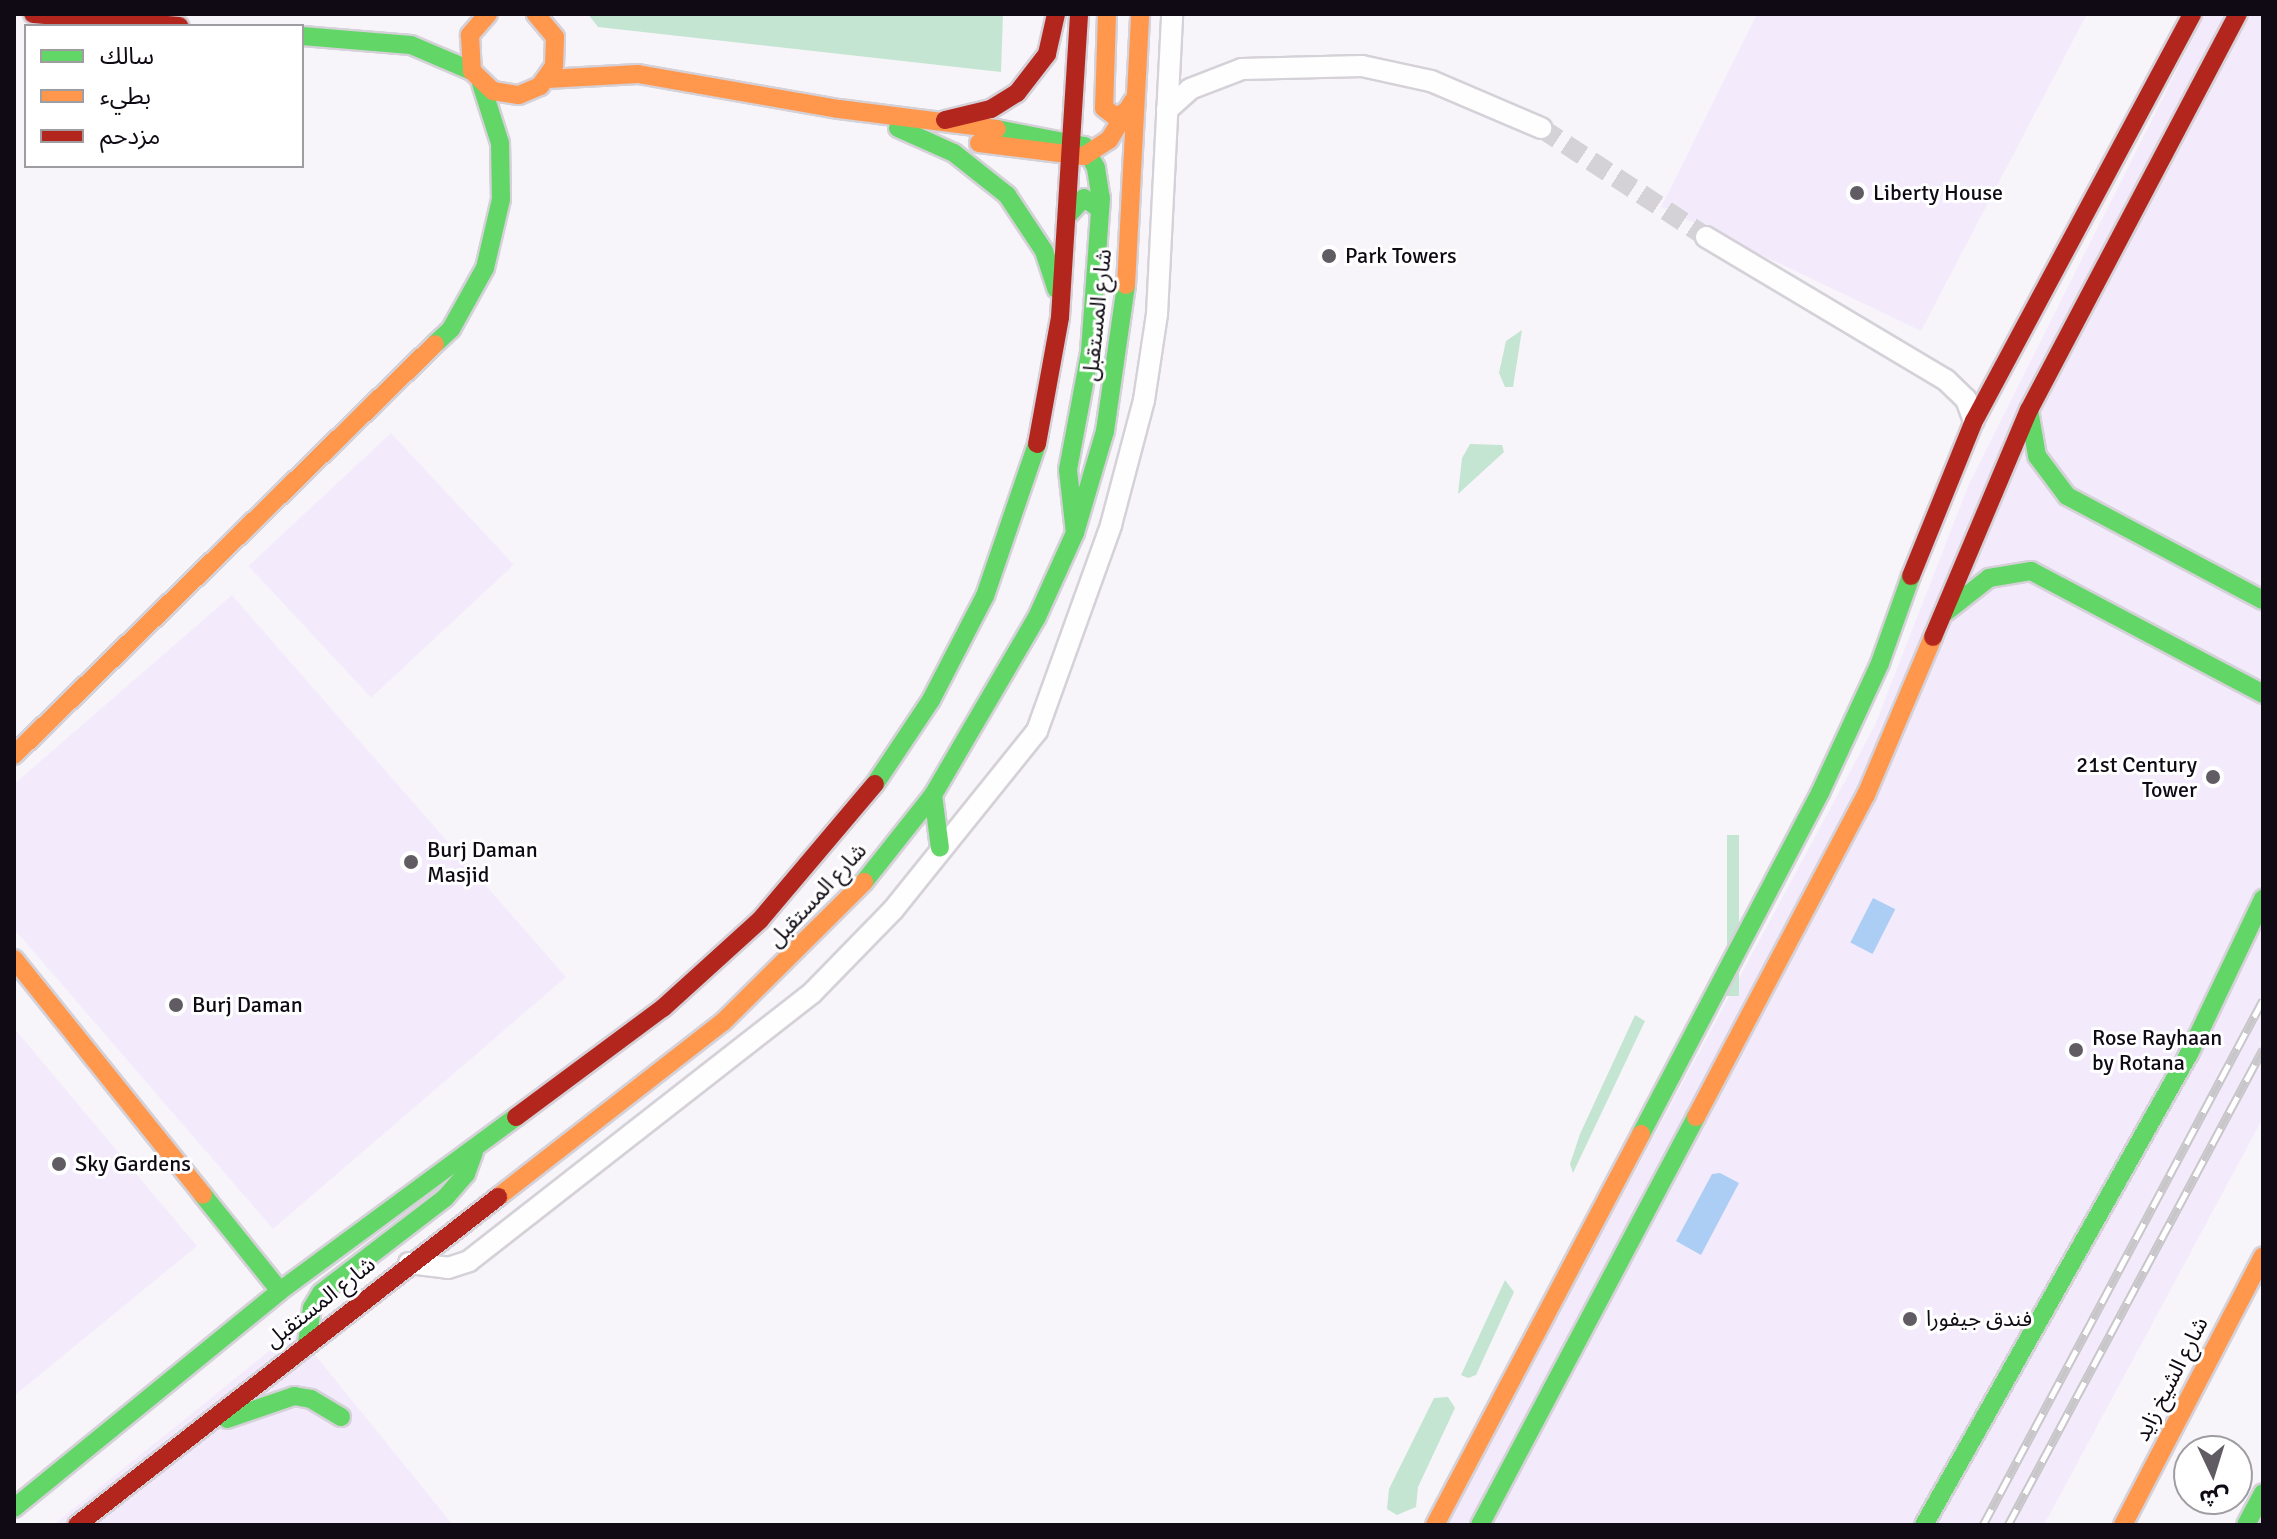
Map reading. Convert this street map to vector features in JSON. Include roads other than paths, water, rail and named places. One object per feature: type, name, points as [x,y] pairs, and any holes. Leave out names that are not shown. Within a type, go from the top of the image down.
[{"type":"main road","points":[[33,14],[123,18],[166,24]]},
{"type":"main road","points":[[945,120],[991,109],[1017,93],[1047,54],[1056,14]]},
{"type":"main road","name":"شارع المستقبل","points":[[14,1508],[100,1443],[280,1291],[699,976],[791,887],[866,797],[959,648],[1007,542],[1041,431],[1060,317],[1068,215],[1079,151],[1079,14]]},
{"type":"main road","points":[[1107,14],[1104,108],[1116,117],[1128,110]]},
{"type":"main road","name":"شارع المستقبل","points":[[77,1525],[769,981],[856,892],[933,795],[1017,659],[1075,533],[1105,431],[1123,327],[1140,14]]},
{"type":"main road","points":[[1435,1525],[1832,767],[1880,663],[1929,523],[1974,421],[2192,14]]},
{"type":"main road","points":[[1480,1525],[1866,795],[2029,410],[2238,14]]},
{"type":"main road","points":[[539,15],[555,37],[579,52],[638,74]]},
{"type":"main road","points":[[304,36],[411,45],[448,35],[483,17]]},
{"type":"main road","points":[[483,17],[467,47],[496,123],[503,164]]},
{"type":"main road","points":[[14,755],[444,339],[485,268],[501,199],[503,164],[515,121],[532,91],[547,79],[554,66],[555,37]]},
{"type":"main road","points":[[411,45],[477,77],[506,95],[532,91]]},
{"type":"main road","points":[[547,79],[593,72],[638,74],[839,109],[945,120],[1079,151]]},
{"type":"main road","points":[[898,128],[1079,151],[1109,140],[1137,91]]},
{"type":"main road","points":[[839,109],[898,128],[954,153],[1007,195],[1044,251],[1060,317]]},
{"type":"main road","points":[[1075,533],[1068,470],[1091,338],[1100,209],[1079,151]]},
{"type":"main road","points":[[1068,215],[1084,198],[1094,200],[1100,209]]},
{"type":"main road","points":[[2029,410],[2037,456],[2067,496],[2263,600]]},
{"type":"main road","points":[[1943,615],[1989,578],[2031,571],[2263,694]]},
{"type":"main road","points":[[933,795],[940,848]]},
{"type":"main road","points":[[1924,1525],[2190,1052],[2263,899]]},
{"type":"main road","points":[[14,959],[280,1291]]},
{"type":"main road","points":[[307,1343],[312,1308],[321,1293],[445,1198],[466,1174],[476,1145]]},
{"type":"main road","name":"شارع الشيخ زايد","points":[[2123,1525],[2263,1256]]},
{"type":"main road","points":[[208,1421],[294,1396],[311,1399],[341,1417]]},
{"type":"main road","points":[[2246,1525],[2263,1493]]},
{"type":"street","points":[[409,1263],[463,1265],[812,993],[893,910],[1037,731],[1111,525],[1134,442],[1153,343],[1172,14]]},
{"type":"street","points":[[1167,110],[1190,89],[1242,69],[1362,66],[1431,81],[1541,128]]},
{"type":"street","points":[[1706,237],[1946,380],[1966,399],[1974,421]]},
{"type":"water","points":[[1873,898],[1895,909],[1873,954],[1850,943]]},
{"type":"water","points":[[1720,1173],[1739,1183],[1701,1255],[1676,1241],[1712,1174]]},
{"type":"tunnel","points":[[1541,128],[1706,237]]},
{"type":"railway","points":[[1983,1525],[2263,1000]]},
{"type":"railway","points":[[2008,1525],[2263,1049]]},
{"type":"place","name":"Liberty House","points":[[1857,193]]},
{"type":"place","name":"Park Towers","points":[[1329,256]]},
{"type":"place","name":"21st Century Tower","points":[[2213,777]]},
{"type":"place","name":"Burj Daman Masjid","points":[[411,862]]},
{"type":"place","name":"Burj Daman","points":[[176,1005]]},
{"type":"place","name":"Rose Rayhaan by Rotana","points":[[2076,1050]]},
{"type":"place","name":"Sky Gardens","points":[[59,1164]]},
{"type":"place","name":"فندق جيفورا","points":[[1910,1319]]}]
